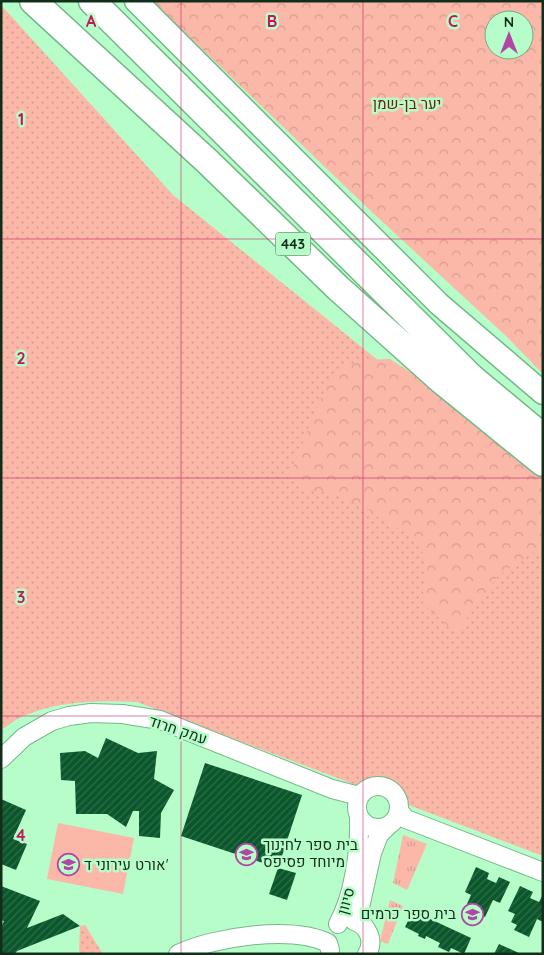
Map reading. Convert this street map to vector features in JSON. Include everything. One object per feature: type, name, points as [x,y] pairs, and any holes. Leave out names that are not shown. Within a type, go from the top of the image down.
[{"type":"highway","name":"443","points":[[33,1],[207,161],[338,288],[442,381],[543,463]]},
{"type":"highway","name":"443","points":[[92,1],[472,378],[543,437]]},
{"type":"main road","points":[[136,1],[439,304],[543,393]]},
{"type":"street","name":"עמק חרוד","points":[[1,759],[24,737],[52,721],[91,713],[122,714],[160,720],[332,789],[359,796]]},
{"type":"street","points":[[372,787],[385,787],[396,797],[399,804],[394,818],[382,828],[370,827],[359,818],[357,803],[359,796],[372,787]]},
{"type":"street","name":"סיוון","points":[[331,952],[328,942],[329,935],[338,924],[346,908],[359,851],[359,818]]},
{"type":"street","points":[[394,818],[406,820],[543,872]]},
{"type":"street","name":"סיוון","points":[[367,954],[371,946],[371,938],[359,918],[359,912],[372,853],[379,835],[394,818]]},
{"type":"street","points":[[338,924],[350,921],[364,926]]},
{"type":"street","points":[[178,954],[205,944],[234,938],[265,935],[302,935],[319,939],[328,943],[331,952]]},
{"type":"green space","name":"יער בן-שמן","points":[[152,1],[543,1],[543,374],[507,337],[375,215]]},
{"type":"green space","points":[[1,5],[173,195],[543,493],[543,856],[137,702],[106,701],[45,708],[17,719],[1,730]]},
{"type":"green space","points":[[390,359],[446,395],[543,476],[543,550],[534,552],[498,576],[456,633],[422,603],[426,563],[420,545],[409,534],[383,521],[364,506],[330,493],[306,490],[290,475],[322,395],[341,368],[365,360]]},
{"type":"green space","points":[[58,823],[134,838],[123,894],[47,879]]},
{"type":"green space","points":[[403,835],[427,844],[407,890],[393,883]]},
{"type":"green space","points":[[390,900],[403,906],[388,944],[380,941]]},
{"type":"green space","points":[[85,925],[103,954],[79,954],[80,926]]},
{"type":"building","points":[[106,738],[138,753],[157,751],[154,779],[174,790],[161,813],[160,838],[139,836],[139,811],[133,811],[126,827],[107,814],[76,814],[75,781],[61,780],[60,753],[85,751],[98,758]]},
{"type":"building","points":[[205,763],[302,795],[278,868],[181,836]]},
{"type":"building","points":[[1,799],[26,810],[13,839],[27,844],[16,870],[1,864]]},
{"type":"building","points":[[476,867],[489,873],[487,879],[496,883],[499,877],[510,882],[500,903],[493,900],[485,917],[471,911],[473,906],[467,904],[471,895],[465,892]]},
{"type":"building","points":[[278,868],[296,873],[287,900],[269,894]]},
{"type":"building","points":[[1,886],[40,901],[27,928],[63,914],[80,926],[17,951],[15,954],[1,954],[1,928],[4,921],[1,920]]},
{"type":"building","points":[[520,886],[533,892],[530,898],[539,902],[543,894],[543,922],[537,919],[529,937],[514,930],[517,925],[511,922],[515,914],[508,911]]},
{"type":"building","points":[[413,911],[471,938],[464,954],[451,948],[449,952],[438,947],[440,943],[426,936],[425,939],[418,936],[419,934],[405,927]]},
{"type":"building","points":[[499,944],[521,954],[494,954]]},
{"type":"place","name":"בית ספר לחינוך מיוחד פסיפס","points":[[247,854]]},
{"type":"place","name":"אורט עירוני ד'","points":[[68,865]]},
{"type":"place","name":"בית ספר כרמים","points":[[472,914]]}]
